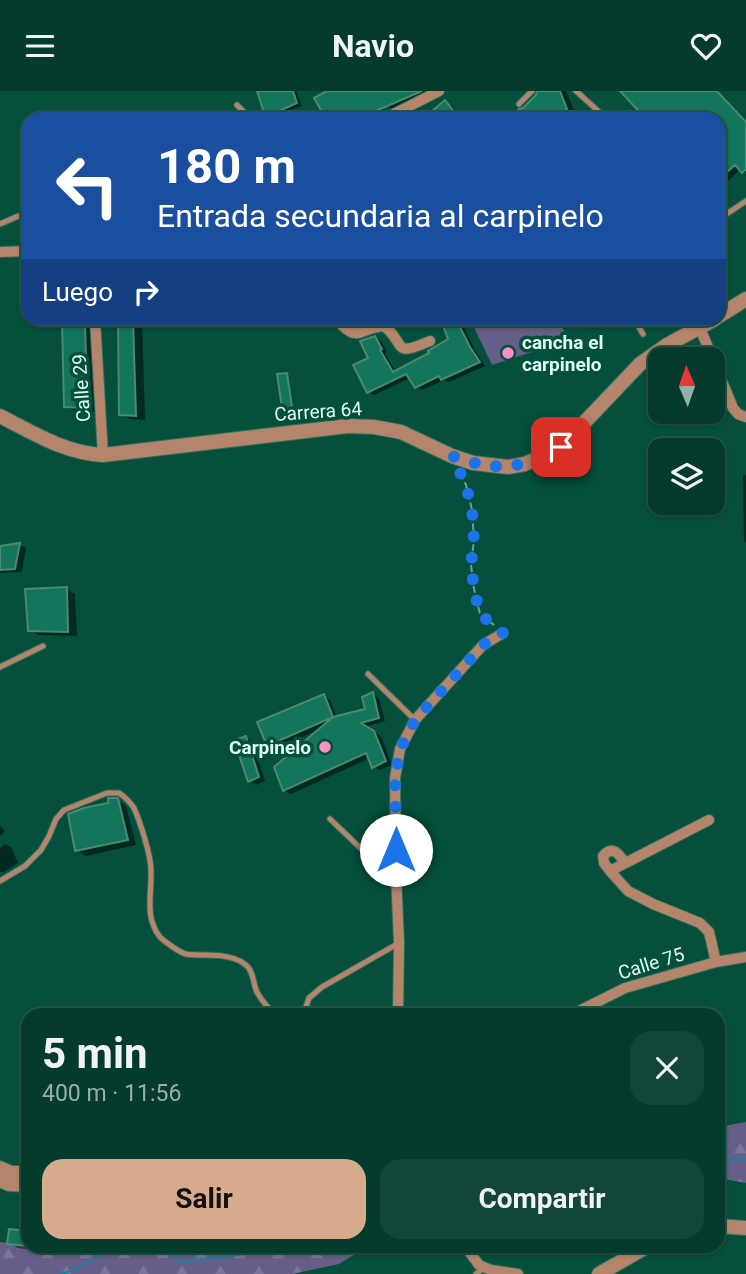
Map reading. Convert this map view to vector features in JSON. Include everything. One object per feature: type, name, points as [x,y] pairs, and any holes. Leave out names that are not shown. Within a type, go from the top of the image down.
[{"type":"street","points":[[398,112],[439,91]]},
{"type":"street","points":[[0,252],[21,251]]},
{"type":"street","name":"Carrera 64","points":[[726,311],[746,299]]},
{"type":"street","name":"Calle 29","points":[[94,326],[103,455]]},
{"type":"street","points":[[342,326],[352,334],[377,326]]},
{"type":"street","points":[[385,326],[405,349],[412,349],[430,341]]},
{"type":"street","name":"Carrera 64","points":[[0,416],[69,450],[90,454],[103,455],[348,426],[374,426],[401,432],[473,464],[508,467],[544,457],[561,447],[640,364],[667,345],[703,334],[710,326]]},
{"type":"street","points":[[703,334],[733,408],[746,417]]},
{"type":"street","points":[[398,1008],[395,778],[400,749],[415,720],[483,645],[503,633]]},
{"type":"street","points":[[610,871],[709,820]]},
{"type":"street","points":[[625,863],[617,852],[610,851],[603,856],[610,871],[628,891],[700,923],[709,932],[716,962]]},
{"type":"street","name":"Calle 75","points":[[585,1008],[625,988],[716,962],[746,957]]},
{"type":"street","points":[[0,1168],[11,1173],[21,1173]]},
{"type":"street","points":[[0,1180],[21,1185]]},
{"type":"street","points":[[725,1224],[746,1229]]},
{"type":"street","points":[[469,1253],[480,1269],[518,1274]]},
{"type":"street","points":[[599,1274],[636,1253]]},
{"type":"lane","points":[[519,104],[532,91]]},
{"type":"lane","points":[[576,91],[599,112]]},
{"type":"lane","points":[[237,104],[244,112]]},
{"type":"lane","points":[[726,214],[746,201]]},
{"type":"lane","points":[[0,224],[21,215]]},
{"type":"lane","points":[[638,326],[643,334]]},
{"type":"lane","points":[[0,667],[43,646]]},
{"type":"lane","points":[[368,674],[415,720]]},
{"type":"lane","points":[[0,881],[25,866],[41,850],[56,819],[64,810],[107,793],[119,793],[133,807],[145,842],[151,868],[150,915],[162,940],[183,954],[216,955],[237,960],[247,966],[257,991],[268,1008]]},
{"type":"lane","points":[[330,819],[396,882]]},
{"type":"lane","points":[[305,1008],[309,998],[322,987],[399,943]]},
{"type":"path","points":[[452,456],[466,485],[472,510],[474,540],[471,565],[480,614],[503,633]]},
{"type":"green space","name":"cancha el carpinelo","points":[[473,326],[562,326],[569,340],[492,365]]},
{"type":"green space","points":[[746,1122],[746,1183],[725,1179],[725,1126]]},
{"type":"green space","points":[[0,1242],[21,1244],[21,1253],[357,1253],[339,1264],[292,1274],[0,1274]]},
{"type":"building","points":[[257,91],[293,91],[297,103],[279,112],[264,112]]},
{"type":"building","points":[[327,91],[422,91],[378,110],[379,112],[322,112],[314,98]]},
{"type":"building","points":[[537,91],[560,91],[567,109],[564,112],[516,112]]},
{"type":"building","points":[[620,91],[717,91],[746,122],[746,169],[742,173],[735,165],[726,173],[726,112],[640,112]]},
{"type":"building","points":[[445,100],[454,112],[431,112]]},
{"type":"building","points":[[62,326],[85,326],[87,408],[64,407]]},
{"type":"building","points":[[118,326],[133,326],[136,416],[119,415]]},
{"type":"building","points":[[443,326],[460,326],[480,362],[441,380],[439,376],[415,388],[406,374],[367,393],[353,365],[368,358],[360,341],[375,336],[393,372],[429,353],[428,351],[448,339]]},
{"type":"building","points":[[287,373],[292,407],[282,408],[277,374]]},
{"type":"building","points":[[20,543],[15,569],[0,570],[0,546]]},
{"type":"building","points":[[67,587],[68,632],[28,631],[25,589]]},
{"type":"building","name":"Carpinelo","points":[[373,692],[379,718],[361,723],[374,731],[386,761],[372,768],[366,753],[283,791],[274,767],[333,717],[365,709],[362,697]]},
{"type":"building","points":[[324,694],[333,717],[267,746],[257,722]]},
{"type":"building","points":[[246,736],[259,777],[248,782],[234,740]]},
{"type":"building","points":[[108,798],[118,798],[128,840],[75,851],[68,814],[108,803]]},
{"type":"building","points":[[9,1229],[21,1230],[21,1245],[7,1244]]},
{"type":"waterway","points":[[725,1161],[746,1158]]},
{"type":"waterway","points":[[59,1274],[106,1253]]},
{"type":"waterway","points":[[167,1253],[183,1262],[250,1253]]},
{"type":"place","name":"cancha el carpinelo","points":[[508,353]]},
{"type":"place","name":"Carpinelo","points":[[325,747]]},
{"type":"route","points":[[396,850],[395,778],[400,749],[415,720],[483,645],[503,633],[480,614],[471,565],[474,540],[472,510],[466,485],[452,456],[473,464],[508,467],[544,457],[561,447]]}]
